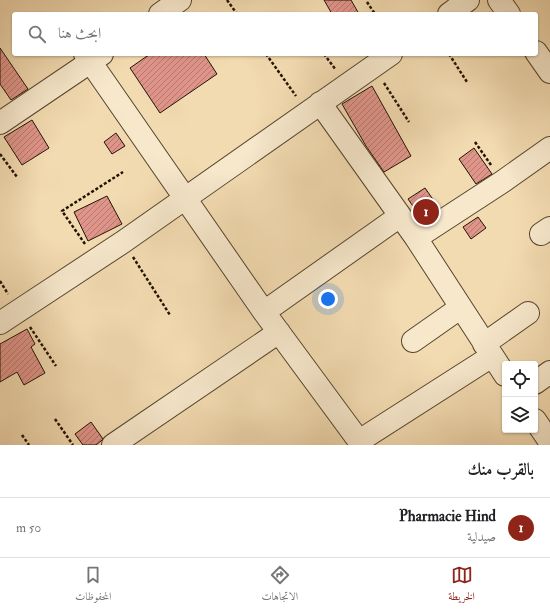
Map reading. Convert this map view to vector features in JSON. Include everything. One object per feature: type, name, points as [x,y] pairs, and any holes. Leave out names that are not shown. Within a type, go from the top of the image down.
[{"type":"street","points":[[163,12],[180,0]]},
{"type":"street","points":[[451,12],[468,0]]},
{"type":"street","points":[[499,0],[508,12]]},
{"type":"street","points":[[538,55],[550,72]]},
{"type":"street","points":[[0,122],[93,56],[185,197],[264,312],[360,443],[488,350],[528,313]]},
{"type":"street","points":[[0,323],[123,242],[185,197],[388,56]]},
{"type":"street","points":[[314,107],[416,238],[502,371]]},
{"type":"street","points":[[416,238],[502,182],[550,148]]},
{"type":"street","points":[[264,312],[400,216]]},
{"type":"street","points":[[413,341],[460,308]]},
{"type":"street","points":[[113,445],[279,332]]},
{"type":"street","points":[[538,381],[550,372]]},
{"type":"street","points":[[538,424],[550,442]]},
{"type":"path","points":[[227,0],[236,12]]},
{"type":"path","points":[[367,2],[374,12]]},
{"type":"path","points":[[268,56],[314,107]]},
{"type":"path","points":[[450,56],[468,82]]},
{"type":"path","points":[[373,66],[409,122]]},
{"type":"path","points":[[475,142],[502,182]]},
{"type":"path","points":[[0,154],[17,178]]},
{"type":"path","points":[[95,260],[62,211],[123,172]]},
{"type":"path","points":[[123,242],[170,315]]},
{"type":"path","points":[[19,310],[56,366]]},
{"type":"path","points":[[55,419],[74,445]]},
{"type":"path","points":[[22,435],[29,445]]},
{"type":"building","points":[[324,0],[351,0],[358,12],[331,12]]},
{"type":"building","points":[[0,48],[28,89],[11,100],[0,84]]},
{"type":"building","points":[[147,56],[205,56],[217,74],[160,113],[130,68]]},
{"type":"building","points":[[372,86],[411,156],[384,172],[366,146],[342,104]]},
{"type":"building","points":[[32,120],[49,148],[22,165],[4,137]]},
{"type":"building","points":[[116,133],[125,146],[112,154],[104,142]]},
{"type":"building","points":[[474,148],[492,174],[476,184],[459,159]]},
{"type":"building","points":[[425,188],[439,208],[422,219],[408,199]]},
{"type":"building","points":[[107,196],[122,224],[88,241],[74,212]]},
{"type":"building","points":[[478,217],[486,228],[471,239],[463,227]]},
{"type":"building","points":[[27,329],[35,344],[31,347],[45,373],[24,385],[17,372],[0,382],[0,344]]},
{"type":"building","points":[[91,422],[103,439],[96,445],[83,445],[75,434]]},
{"type":"place","name":"Pharmacie Hind","points":[[426,212]]}]
